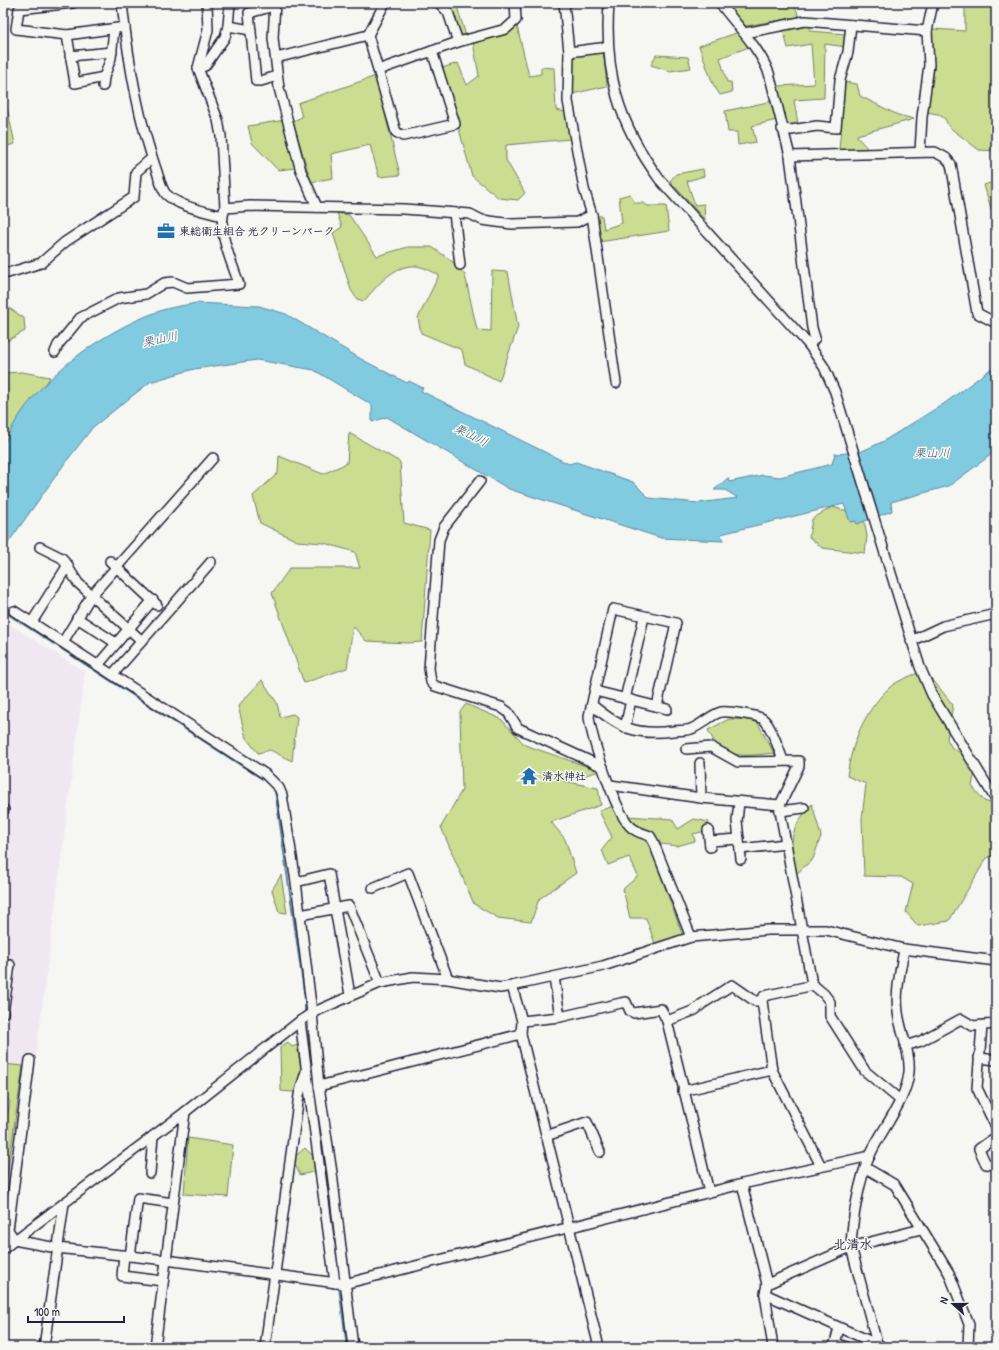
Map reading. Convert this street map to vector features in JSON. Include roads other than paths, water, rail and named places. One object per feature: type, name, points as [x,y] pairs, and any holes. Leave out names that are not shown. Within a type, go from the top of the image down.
[{"type":"street","points":[[73,3],[18,10],[16,29],[67,35],[125,27]]},
{"type":"street","points":[[122,3],[135,96],[152,158],[165,193],[172,199],[224,212],[250,206],[404,209],[470,214],[482,220],[512,224],[577,222],[592,215]]},
{"type":"street","points":[[55,352],[58,345],[80,318],[119,298],[146,294],[164,283],[172,282],[187,288],[239,284],[223,231],[224,212],[221,136],[218,120],[198,68],[208,30],[207,3]]},
{"type":"street","points":[[198,68],[205,66],[225,37],[228,26],[230,3]]},
{"type":"street","points":[[385,3],[368,34],[396,132],[403,136],[455,124],[432,51]]},
{"type":"street","points":[[439,3],[448,12],[458,42]]},
{"type":"street","points":[[378,70],[458,42],[506,28],[512,25],[516,20],[516,3]]},
{"type":"street","points":[[564,3],[569,52],[568,100],[584,190],[592,215],[616,383]]},
{"type":"street","points":[[609,3],[608,47],[613,83],[619,106],[630,134],[643,157],[660,180],[808,345],[824,367],[835,392],[920,667],[932,695],[996,800]]},
{"type":"street","points":[[720,3],[745,33],[764,62],[769,73],[790,156],[812,328],[815,338],[808,345]]},
{"type":"street","points":[[920,152],[922,117],[929,65],[927,31],[933,3]]},
{"type":"street","points":[[277,76],[261,82],[256,81],[249,13],[275,5],[273,38],[277,76],[301,171],[318,207]]},
{"type":"street","points":[[745,33],[804,21],[927,31]]},
{"type":"street","points":[[782,129],[798,129],[817,126],[836,128],[840,80],[848,52],[851,25]]},
{"type":"street","points":[[228,26],[251,30]]},
{"type":"street","points":[[103,86],[104,77],[112,52],[114,29]]},
{"type":"street","points":[[276,58],[368,34]]},
{"type":"street","points":[[67,35],[75,83],[104,77]]},
{"type":"street","points":[[569,52],[608,47]]},
{"type":"street","points":[[70,56],[112,52]]},
{"type":"street","points":[[790,156],[920,152],[941,154],[950,164],[977,313],[996,323]]},
{"type":"street","points":[[3,272],[8,273],[41,263],[65,242],[134,197],[136,172],[152,158]]},
{"type":"street","points":[[454,213],[460,265]]},
{"type":"street","points":[[63,642],[112,564],[213,458]]},
{"type":"street","points":[[480,481],[444,527],[438,540],[430,668],[431,682],[435,686],[502,707],[508,712],[518,728],[603,767]]},
{"type":"street","points":[[40,546],[62,558],[68,565],[78,583],[142,641]]},
{"type":"street","points":[[113,674],[211,562]]},
{"type":"street","points":[[98,664],[129,628],[155,603],[112,564]]},
{"type":"street","points":[[32,622],[68,565]]},
{"type":"street","points":[[657,706],[676,623],[612,609],[589,716],[590,726],[603,767],[624,820],[635,831],[650,836],[653,840],[691,937]]},
{"type":"street","points":[[14,611],[98,664],[273,780],[280,788],[296,882],[312,1013],[318,1086],[332,1173],[339,1283]]},
{"type":"street","points":[[912,641],[943,626],[996,614]]},
{"type":"street","points":[[625,728],[628,700],[644,617]]},
{"type":"street","points":[[77,618],[116,643]]},
{"type":"street","points":[[595,691],[667,709]]},
{"type":"street","points":[[592,705],[612,722],[625,728],[658,733],[691,729],[721,712],[757,716],[763,719],[769,727],[783,760]]},
{"type":"street","points":[[686,749],[711,747],[738,762],[783,760],[799,761],[799,766],[780,808],[812,984],[824,994],[830,1002],[830,1016],[864,1070],[900,1100]]},
{"type":"street","points":[[700,763],[701,798]]},
{"type":"street","points":[[610,785],[780,808],[804,808]]},
{"type":"street","points":[[739,802],[737,821],[741,859]]},
{"type":"street","points":[[708,830],[710,844],[739,839]]},
{"type":"street","points":[[740,849],[786,844]]},
{"type":"street","points":[[373,888],[408,873],[448,979]]},
{"type":"street","points":[[296,882],[329,874],[350,995]]},
{"type":"street","points":[[300,915],[349,906],[380,983]]},
{"type":"street","points":[[3,1249],[185,1112],[300,1021],[312,1013],[380,983],[414,976],[448,979],[500,988],[603,966],[691,937],[803,928],[826,930],[904,948],[996,961]]},
{"type":"street","points":[[880,1346],[851,1247],[852,1223],[870,1156],[900,1100],[906,1085],[909,1071],[898,1012],[897,990],[904,948]]},
{"type":"street","points":[[3,1013],[10,965]]},
{"type":"street","points":[[554,977],[560,1017]]},
{"type":"street","points":[[666,1021],[695,1010],[732,985],[755,1001],[762,1001]]},
{"type":"street","points":[[512,986],[522,1021],[521,1034],[568,1228],[599,1347]]},
{"type":"street","points":[[814,986],[764,996],[762,1001],[772,1070],[821,1166]]},
{"type":"street","points":[[522,1021],[560,1017],[626,1002],[630,1011],[634,1013],[661,1009],[666,1021],[709,1192]]},
{"type":"street","points":[[905,1046],[921,1041],[961,1019],[973,1026],[996,1024]]},
{"type":"street","points":[[300,1021],[339,1283],[353,1347]]},
{"type":"street","points":[[982,1026],[977,1088],[996,1127]]},
{"type":"street","points":[[318,1086],[521,1034]]},
{"type":"street","points":[[979,1058],[996,1060]]},
{"type":"street","points":[[15,1240],[8,1230],[30,1060]]},
{"type":"street","points":[[265,1347],[299,1095],[307,1068]]},
{"type":"street","points":[[683,1091],[772,1070]]},
{"type":"street","points":[[155,1347],[185,1112]]},
{"type":"street","points":[[546,1136],[587,1122],[600,1152]]},
{"type":"street","points":[[150,1173],[153,1136]]},
{"type":"street","points":[[996,1137],[979,1148],[986,1164],[996,1165]]},
{"type":"street","points":[[3,1238],[57,1248],[127,1255],[274,1276],[339,1283],[568,1228],[742,1184],[870,1156]]},
{"type":"street","points":[[866,1168],[895,1185],[949,1273],[969,1324],[968,1347]]},
{"type":"street","points":[[742,1184],[767,1284],[765,1294],[773,1347]]},
{"type":"street","points":[[163,1281],[122,1276],[138,1198],[174,1203]]},
{"type":"street","points":[[44,1347],[64,1203]]},
{"type":"street","points":[[767,1284],[851,1247],[921,1229]]},
{"type":"street","points":[[765,1294],[880,1346]]},
{"type":"street","points":[[839,1328],[835,1345],[846,1347]]},
{"type":"water","name":"栗山川","points":[[196,303],[259,306],[286,314],[361,359],[407,383],[409,381],[423,388],[421,391],[569,464],[576,462],[633,482],[649,498],[698,503],[738,498],[725,490],[714,490],[728,478],[729,482],[763,475],[780,477],[832,464],[835,454],[860,452],[882,442],[945,403],[996,365],[996,451],[949,486],[891,502],[892,511],[857,524],[856,521],[850,522],[844,504],[721,534],[723,541],[661,538],[509,489],[387,417],[372,422],[372,405],[314,370],[257,360],[194,369],[150,382],[93,427],[65,463],[3,550],[3,447],[14,425],[28,403],[66,364],[111,333],[134,321],[162,310]]},
{"type":"waterway","points":[[3,611],[267,782],[275,790],[305,998],[305,1015]]},
{"type":"waterway","points":[[339,1287],[347,1347]]},
{"type":"place","name":"東総衛生組合 光クリーンパーク","points":[[166,231]]},
{"type":"place","name":"清水神社","points":[[529,776]]},
{"type":"district","name":"北清水","points":[[853,1244]]}]
